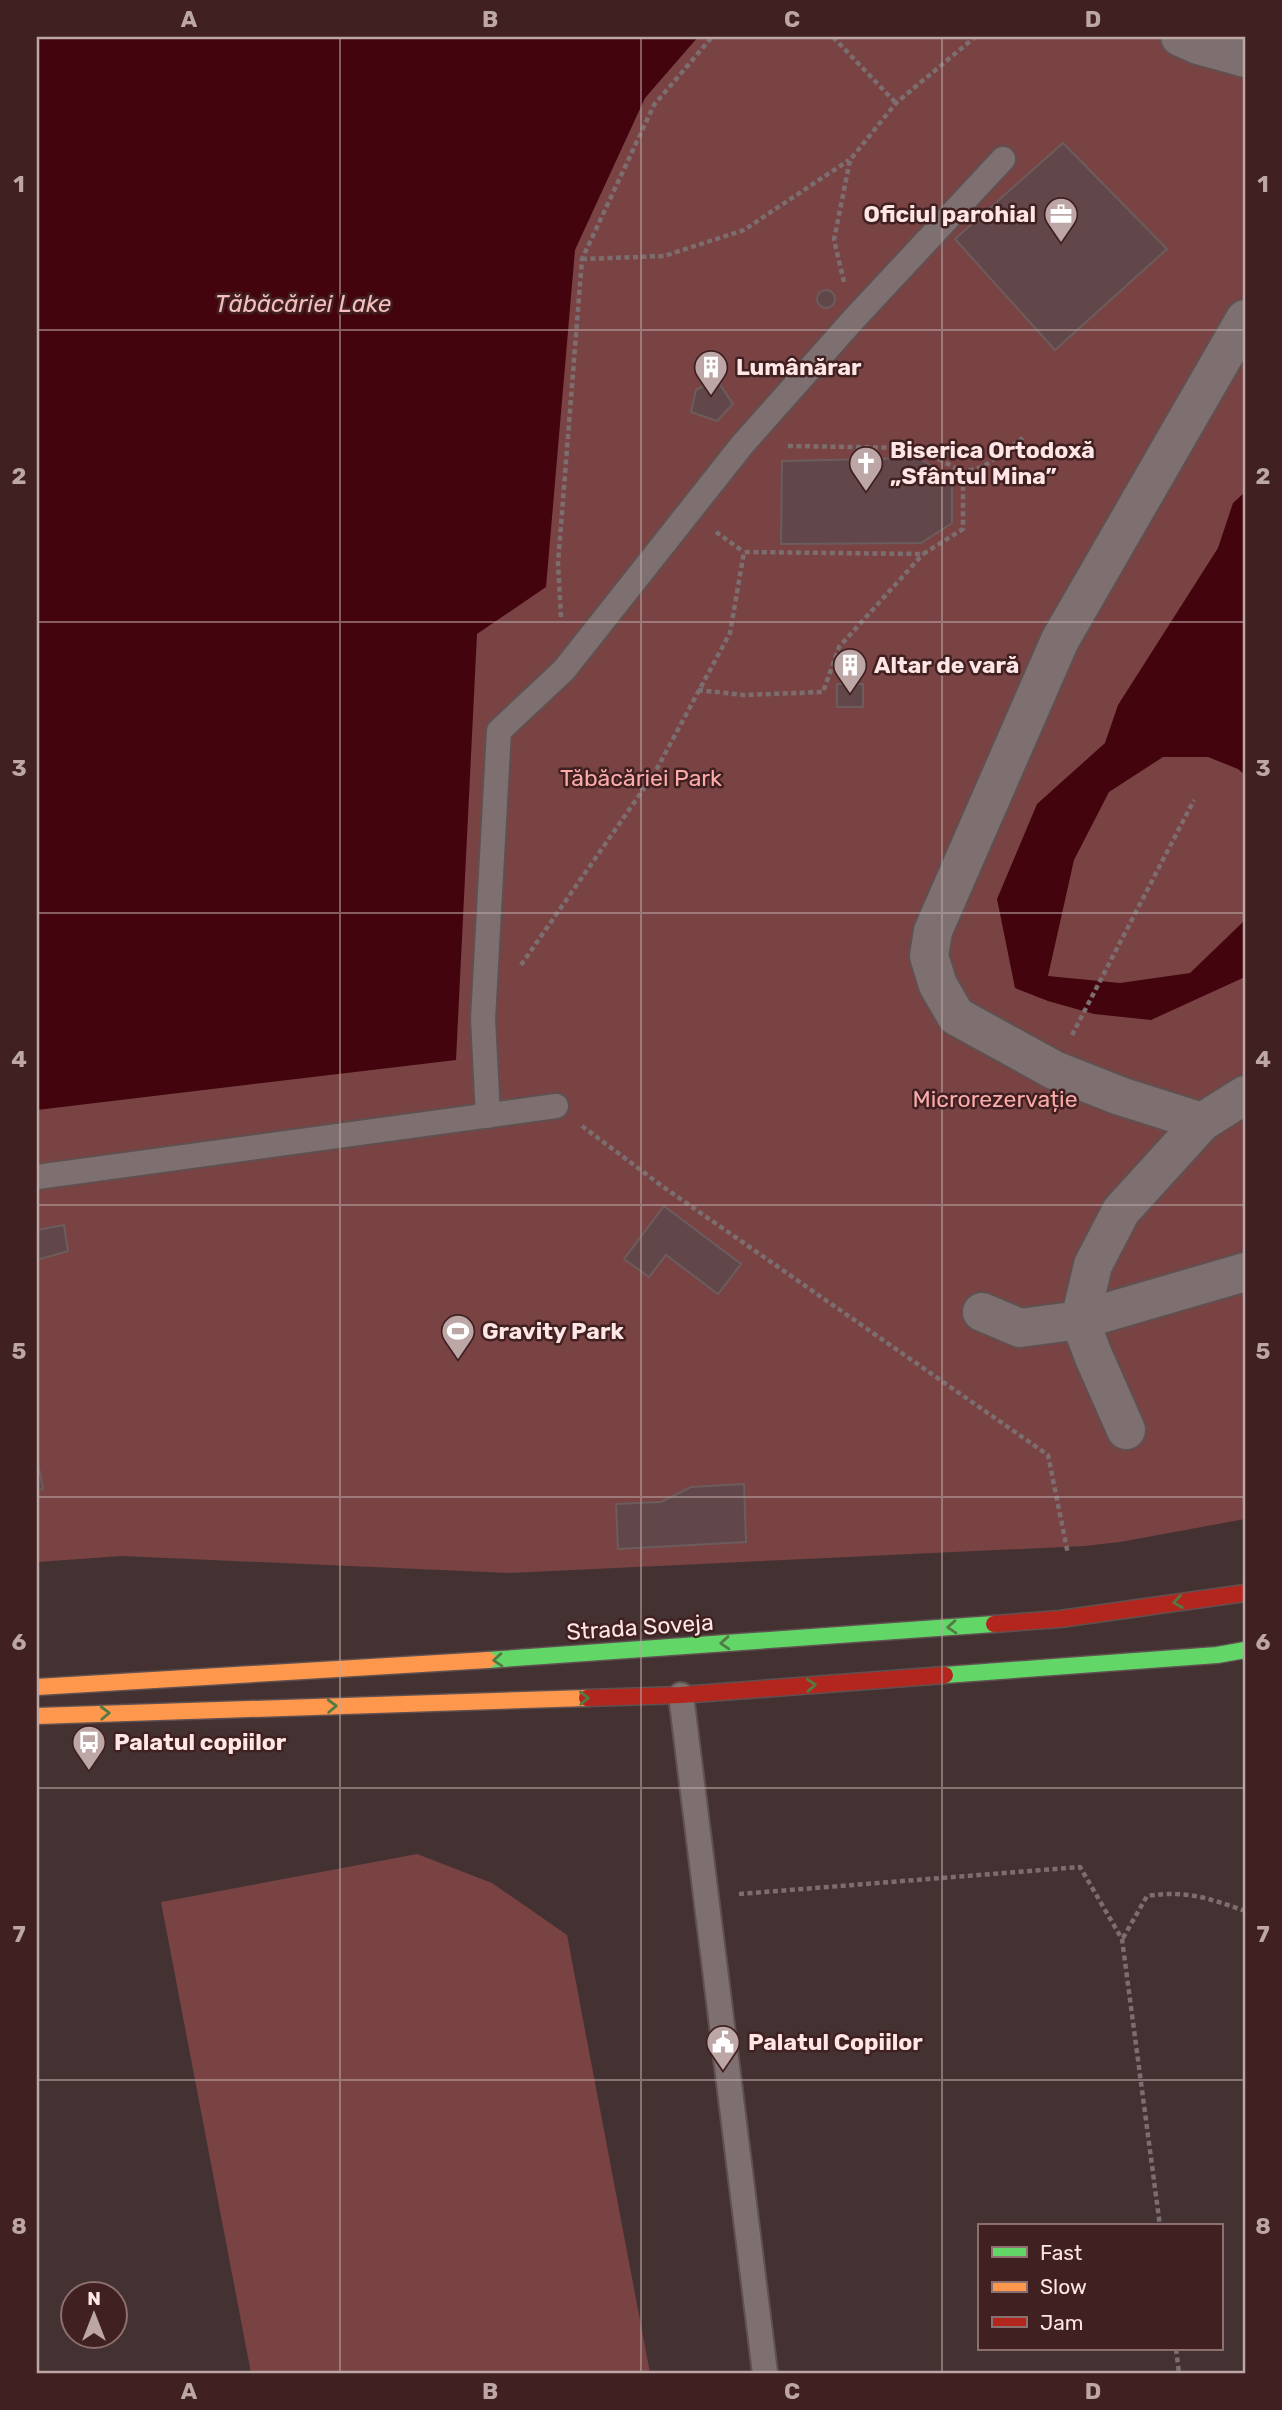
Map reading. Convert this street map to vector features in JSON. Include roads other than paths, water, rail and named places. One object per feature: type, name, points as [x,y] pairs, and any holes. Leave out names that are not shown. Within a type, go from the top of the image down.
[{"type":"main road","name":"Strada Soveja","points":[[37,1687],[453,1663],[1060,1619],[1245,1593]]},
{"type":"main road","points":[[37,1716],[681,1695],[1217,1655],[1245,1650]]},
{"type":"street","points":[[1180,37],[1245,58]]},
{"type":"street","points":[[1202,1122],[1120,1096],[1054,1070],[956,1016],[938,985],[929,956],[933,931],[1060,640],[1245,319]]},
{"type":"street","points":[[1126,1430],[1080,1320],[1093,1265],[1121,1211],[1202,1122],[1245,1095]]},
{"type":"street","points":[[982,1312],[1020,1328],[1080,1320],[1245,1272]]},
{"type":"lane","points":[[488,1116],[483,1019],[499,731],[564,670],[742,445],[853,320],[1003,159]]},
{"type":"lane","points":[[37,1177],[556,1106]]},
{"type":"lane","points":[[681,1695],[765,2373]]},
{"type":"water","name":"Tăbăcăriei Lake","points":[[37,37],[698,37],[645,98],[575,250],[546,587],[477,634],[456,1060],[37,1110]]},
{"type":"water","points":[[1245,492],[1245,775],[1238,769],[1208,757],[1163,757],[1109,792],[1074,860],[1048,976],[1120,983],[1190,973],[1245,920],[1245,977],[1151,1020],[1094,1014],[1015,988],[997,899],[1037,804],[1105,743],[1118,705],[1218,548],[1233,503]]},
{"type":"place","name":"Oficiul parohial","points":[[1061,244]]},
{"type":"place","name":"Lumânărar","points":[[711,397]]},
{"type":"place","name":"Biserica Ortodoxă „Sfântul Mina”","points":[[866,493]]},
{"type":"place","name":"Altar de vară","points":[[850,695]]},
{"type":"place","name":"Gravity Park","points":[[458,1361]]},
{"type":"place","name":"Palatul copiilor","points":[[89,1772]]},
{"type":"place","name":"Palatul Copiilor","points":[[723,2072]]},
{"type":"park label","name":"Tăbăcăriei Park","points":[[641,778]]},
{"type":"park label","name":"Microrezervație","points":[[995,1099]]}]
